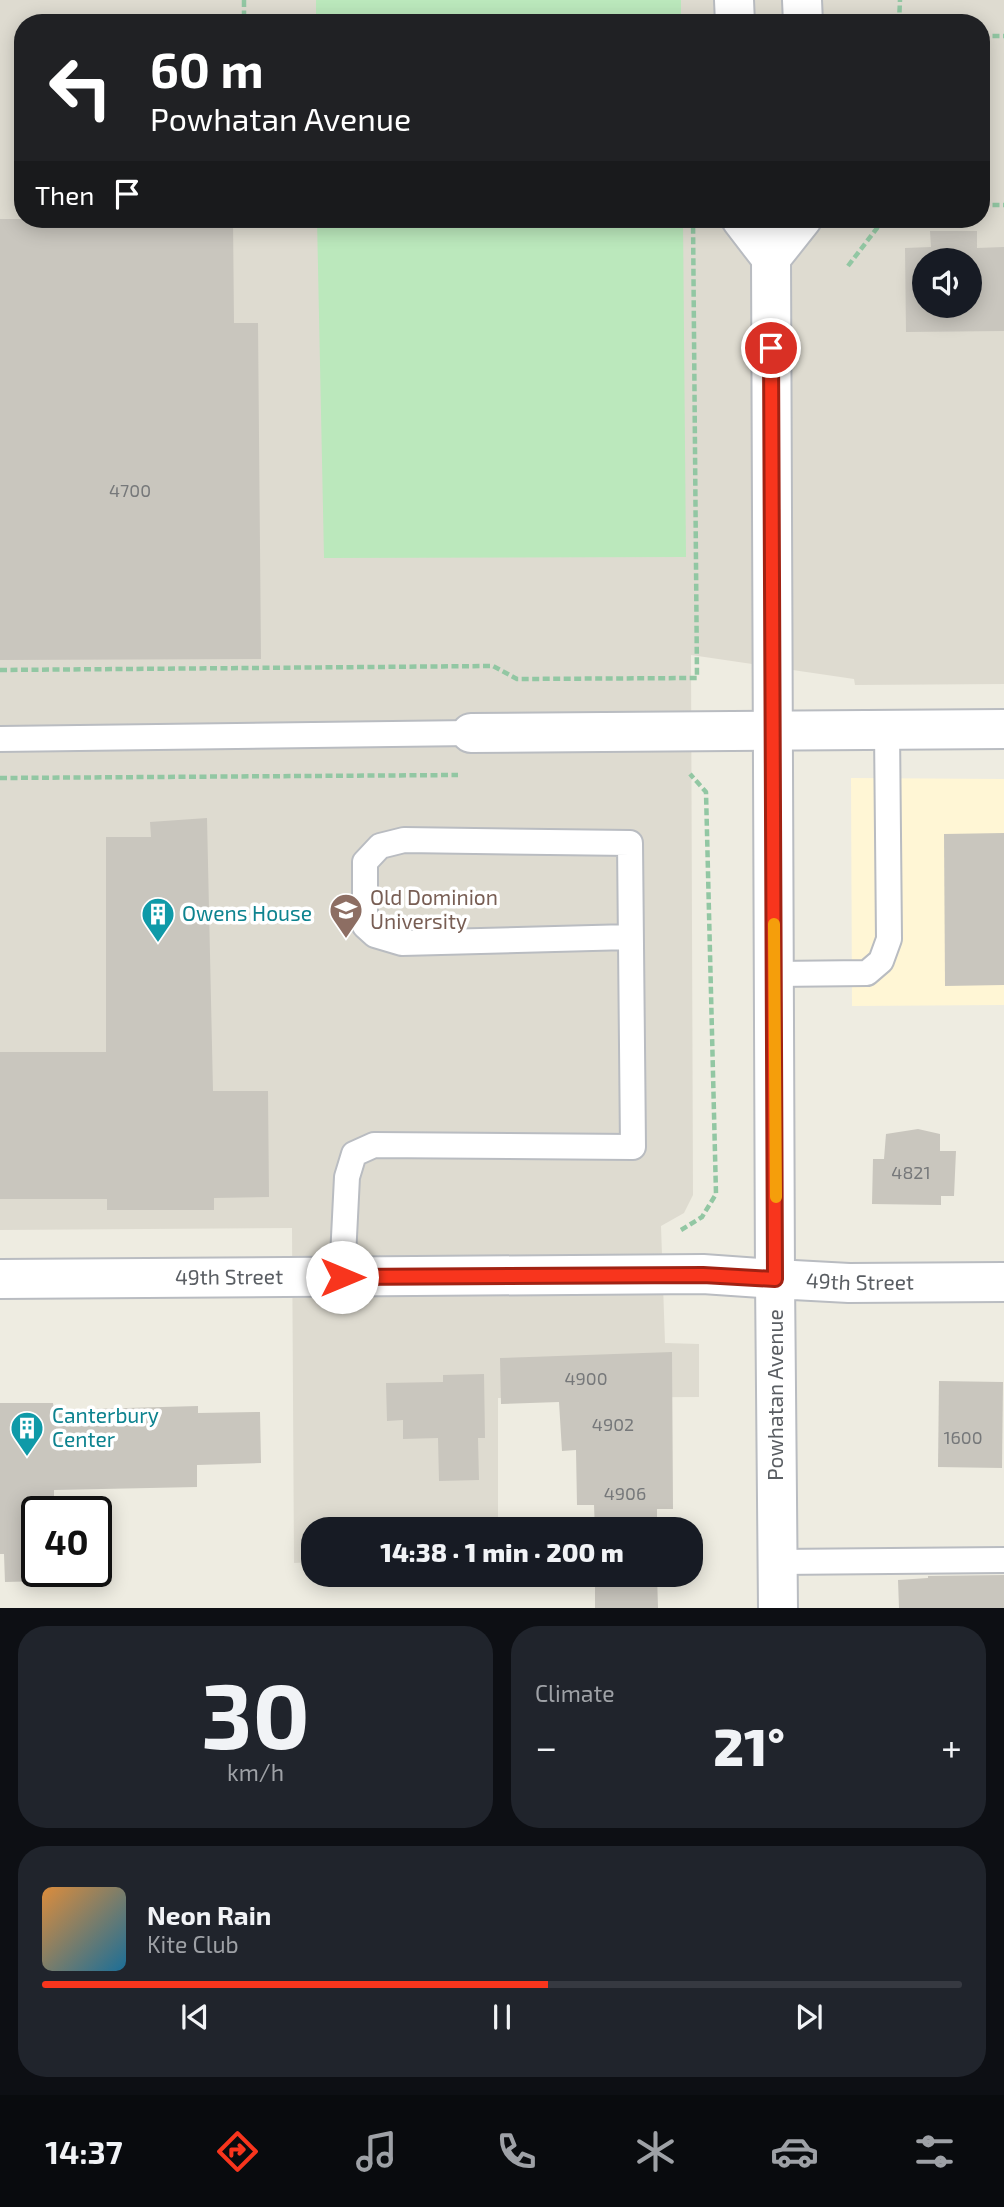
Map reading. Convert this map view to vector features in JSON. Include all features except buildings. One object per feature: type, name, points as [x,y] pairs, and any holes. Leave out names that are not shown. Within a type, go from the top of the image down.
[{"type":"street","points":[[748,228],[771,258],[795,228]]},
{"type":"street","name":"Powhatan Avenue","points":[[771,258],[778,1608]]},
{"type":"street","points":[[471,733],[1004,729]]},
{"type":"street","name":"49th Street","points":[[0,1279],[703,1275],[849,1283],[1004,1282]]},
{"type":"lane","points":[[774,974],[867,972],[881,961],[889,939],[887,730]]},
{"type":"lane","points":[[0,739],[471,733]]},
{"type":"lane","points":[[342,1277],[347,1177],[354,1153],[374,1144],[633,1147],[630,843],[404,840],[380,846],[365,862],[365,926],[375,935],[402,943],[630,937]]},
{"type":"lane","points":[[777,1562],[1004,1560]]},
{"type":"path","points":[[0,670],[493,666],[517,680],[697,678],[693,228]]},
{"type":"path","points":[[848,266],[877,228]]},
{"type":"path","points":[[674,1235],[702,1217],[716,1195],[706,792],[688,773]]},
{"type":"path","points":[[0,778],[460,775]]},
{"type":"shaded area","name":"Old Dominion University","points":[[0,0],[1004,0],[1004,684],[855,685],[854,679],[691,655],[693,1195],[684,1213],[661,1226],[665,1343],[699,1344],[699,1397],[498,1398],[498,1517],[301,1517],[301,1563],[294,1563],[292,1228],[0,1230]]},
{"type":"shaded area","points":[[851,778],[1004,779],[1004,1005],[852,1006]]},
{"type":"green space","points":[[316,0],[681,0],[681,14],[316,14]]},
{"type":"green space","points":[[317,228],[683,228],[686,557],[324,558]]},
{"type":"slow traffic","points":[[774,924],[776,1197]]},
{"type":"place","name":"Old Dominion University","points":[[346,940]]},
{"type":"place","name":"Owens House","points":[[158,944]]},
{"type":"place","name":"Canterbury Center","points":[[27,1458]]},
{"type":"route","points":[[342,1277],[703,1275],[775,1279],[771,348]]}]
